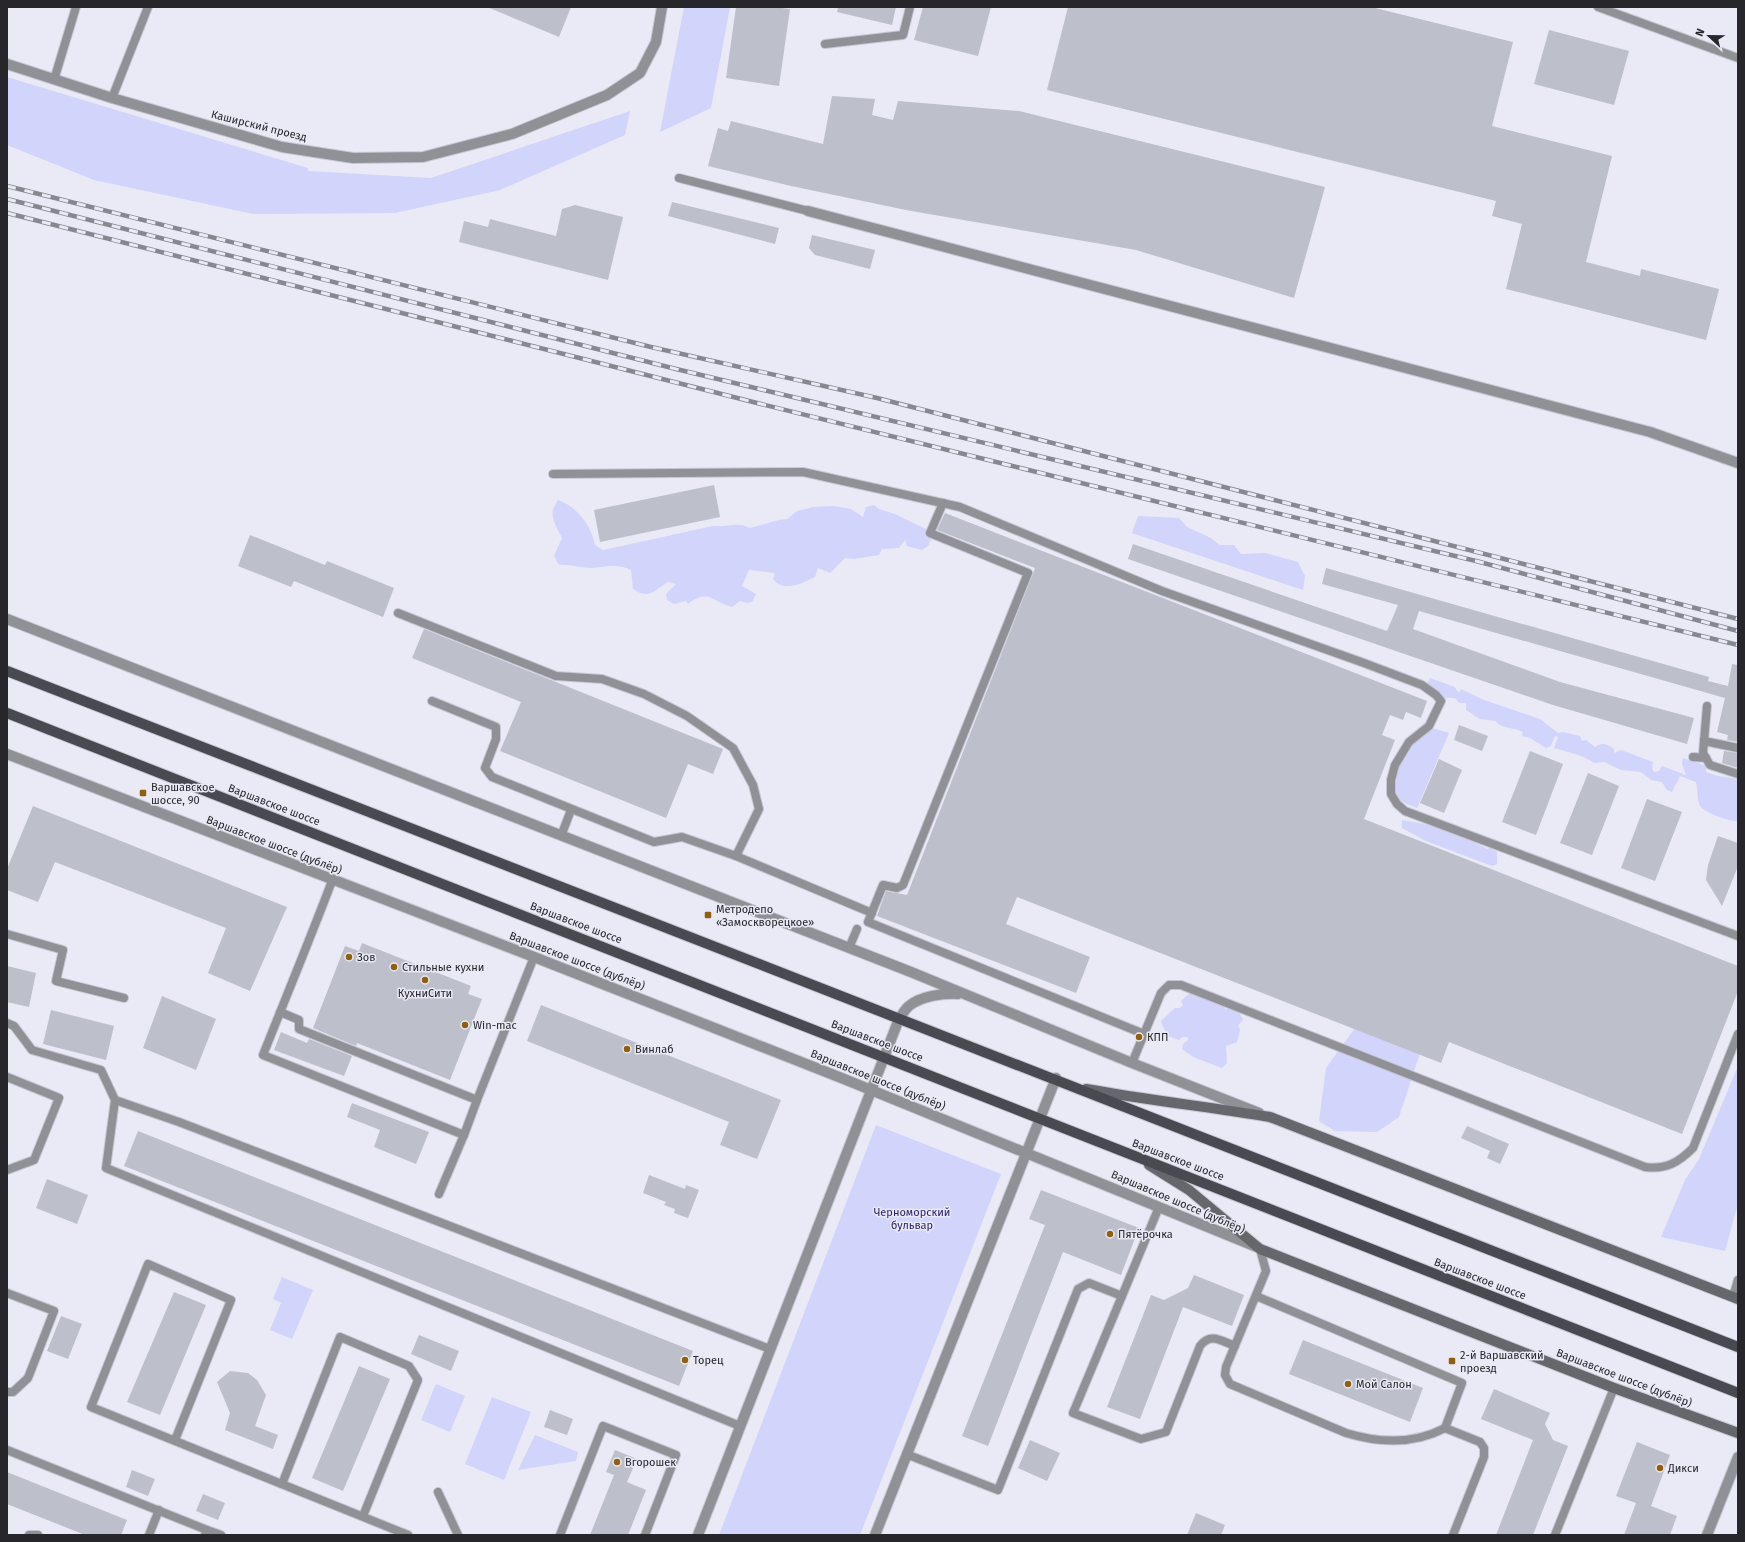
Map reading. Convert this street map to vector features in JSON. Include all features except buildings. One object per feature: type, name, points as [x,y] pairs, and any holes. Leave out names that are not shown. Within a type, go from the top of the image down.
[{"type":"main road","points":[[7,671],[899,1019],[1056,1078],[1738,1346]]},
{"type":"main road","name":"Варшавское шоссе","points":[[7,713],[1738,1393]]},
{"type":"main road","points":[[1080,1088],[1136,1098],[1201,1105],[1270,1117],[1736,1295]]},
{"type":"main road","points":[[1137,1157],[1189,1190],[1260,1249]]},
{"type":"main road","name":"Варшавское шоссе (дублёр)","points":[[1260,1249],[1614,1388],[1738,1433]]},
{"type":"street","name":"Каширский проезд","points":[[7,64],[112,98],[282,147],[353,158],[423,157],[512,134],[607,95],[640,73],[656,42],[662,7]]},
{"type":"street","points":[[808,211],[1650,432],[1738,463]]},
{"type":"street","points":[[7,620],[966,994],[1132,1064],[1270,1117]]},
{"type":"street","name":"Варшавское шоссе (дублёр)","points":[[7,754],[332,880],[534,956],[1027,1152],[1260,1249]]},
{"type":"street","points":[[698,1535],[899,1019],[909,1006],[925,998],[946,993],[966,994]]},
{"type":"street","points":[[875,1535],[1056,1078]]},
{"type":"street","points":[[1707,1535],[1738,1457]]},
{"type":"lane","points":[[54,80],[76,7]]},
{"type":"lane","points":[[112,98],[148,7]]},
{"type":"lane","points":[[825,44],[902,35],[910,7]]},
{"type":"lane","points":[[1598,7],[1738,58]]},
{"type":"lane","points":[[679,178],[808,211]]},
{"type":"lane","points":[[553,474],[803,472],[960,507],[1162,591],[1422,685],[1436,695],[1440,701],[1429,726],[1409,742],[1395,765],[1391,794],[1397,804],[1405,811],[1738,936]]},
{"type":"lane","points":[[943,503],[930,534],[1028,573],[903,885],[897,888],[883,886],[868,922],[1144,1034]]},
{"type":"lane","points":[[398,613],[556,676],[602,679],[644,694],[687,716],[733,748],[753,785],[759,809],[736,856]]},
{"type":"lane","points":[[432,701],[496,727],[496,739],[485,768],[492,777],[571,810],[654,842],[682,837],[736,856],[872,913]]},
{"type":"lane","points":[[1707,706],[1703,752],[1710,765],[1738,774]]},
{"type":"lane","points":[[1704,741],[1738,748]]},
{"type":"lane","points":[[1693,757],[1706,758]]},
{"type":"lane","points":[[562,836],[571,810]]},
{"type":"lane","points":[[332,880],[280,1012],[274,1040],[263,1055],[464,1135]]},
{"type":"lane","points":[[849,948],[857,929]]},
{"type":"lane","points":[[7,934],[62,950],[56,981],[124,998]]},
{"type":"lane","points":[[439,1194],[478,1100],[534,956]]},
{"type":"lane","points":[[1132,1064],[1160,993],[1169,984],[1181,985],[1646,1167],[1656,1169],[1681,1161],[1693,1148],[1738,1034]]},
{"type":"lane","points":[[280,1012],[299,1020],[299,1029],[478,1100]]},
{"type":"lane","points":[[7,1023],[14,1026],[32,1050],[101,1070],[115,1100],[106,1168],[740,1426]]},
{"type":"lane","points":[[7,1078],[59,1098],[34,1160],[7,1170]]},
{"type":"lane","points":[[115,1100],[178,1122],[770,1349]]},
{"type":"lane","points":[[1159,1207],[1073,1413],[1141,1439],[1166,1432],[1200,1346],[1205,1340],[1213,1338],[1235,1346]]},
{"type":"lane","points":[[1260,1249],[1266,1270],[1226,1367],[1225,1375],[1230,1384],[1346,1433],[1366,1439],[1407,1441],[1422,1438],[1445,1428],[1480,1442],[1484,1448],[1484,1457],[1453,1535]]},
{"type":"lane","points":[[175,1440],[231,1300],[148,1264],[91,1407],[408,1535]]},
{"type":"lane","points":[[1736,1295],[1738,1280]]},
{"type":"lane","points":[[906,1454],[998,1490],[1078,1289],[1089,1283],[1122,1296]]},
{"type":"lane","points":[[7,1293],[54,1311],[28,1378],[13,1392],[7,1392]]},
{"type":"lane","points":[[1256,1296],[1462,1383],[1445,1428]]},
{"type":"lane","points":[[282,1484],[340,1337],[409,1366],[418,1380],[363,1516]]},
{"type":"lane","points":[[1555,1535],[1614,1388]]},
{"type":"lane","points":[[560,1535],[603,1426],[676,1455],[645,1535]]},
{"type":"lane","points":[[7,1450],[158,1510],[206,1532],[221,1535]]},
{"type":"lane","points":[[438,1492],[458,1535]]},
{"type":"lane","points":[[148,1535],[158,1510]]},
{"type":"lane","points":[[29,1535],[38,1535]]},
{"type":"green space","points":[[684,7],[730,7],[711,108],[660,132]]},
{"type":"green space","points":[[7,77],[308,168],[308,171],[431,178],[630,111],[625,135],[500,190],[395,213],[253,214],[94,180],[7,145]]},
{"type":"green space","points":[[558,500],[572,507],[577,512],[587,524],[595,545],[603,550],[713,526],[741,525],[750,528],[787,519],[797,511],[813,507],[834,506],[851,509],[863,517],[866,507],[874,505],[879,509],[895,514],[928,530],[931,540],[928,546],[922,550],[907,546],[905,540],[899,548],[882,549],[879,555],[854,559],[845,558],[830,573],[818,568],[815,577],[793,586],[777,583],[773,579],[775,573],[749,570],[742,586],[756,594],[752,602],[747,603],[740,601],[732,607],[706,597],[695,599],[688,604],[686,601],[674,604],[667,600],[666,594],[676,584],[668,582],[651,593],[644,594],[633,589],[631,570],[626,568],[611,566],[587,568],[559,565],[554,556],[562,538],[553,519],[553,510]]},
{"type":"green space","points":[[1138,516],[1179,518],[1187,527],[1211,538],[1220,545],[1234,545],[1241,554],[1265,553],[1298,562],[1305,576],[1303,590],[1132,533]]},
{"type":"green space","points":[[1430,678],[1455,687],[1459,692],[1461,689],[1484,700],[1540,719],[1558,733],[1563,732],[1580,736],[1582,741],[1586,740],[1595,747],[1600,744],[1604,744],[1614,749],[1614,753],[1621,750],[1653,762],[1652,768],[1654,772],[1659,771],[1662,766],[1686,775],[1682,764],[1683,758],[1706,766],[1706,772],[1718,776],[1738,779],[1738,821],[1716,816],[1701,807],[1698,801],[1696,782],[1680,776],[1672,792],[1667,790],[1662,782],[1651,780],[1641,772],[1621,770],[1604,762],[1594,763],[1570,752],[1554,748],[1558,737],[1555,736],[1551,746],[1546,748],[1530,738],[1522,736],[1523,732],[1520,730],[1505,727],[1495,721],[1480,719],[1466,710],[1466,703],[1459,703],[1455,698],[1433,697],[1427,692]]},
{"type":"green space","points":[[1432,728],[1449,733],[1417,808],[1402,801],[1395,795],[1393,790],[1394,780],[1396,771],[1403,757],[1419,739]]},
{"type":"green space","points":[[1402,820],[1446,830],[1487,849],[1490,848],[1497,852],[1497,864],[1492,866],[1426,841],[1402,828]]},
{"type":"green space","points":[[1194,993],[1222,1004],[1225,1009],[1237,1011],[1243,1020],[1238,1025],[1240,1030],[1237,1042],[1226,1046],[1227,1063],[1222,1068],[1193,1057],[1182,1049],[1183,1044],[1188,1040],[1188,1037],[1182,1037],[1179,1040],[1168,1036],[1161,1021],[1175,1008],[1180,1008],[1183,1005],[1181,1001],[1189,994]]},
{"type":"green space","points":[[1355,1028],[1420,1053],[1399,1117],[1377,1132],[1335,1131],[1319,1121],[1326,1068]]},
{"type":"green space","points":[[1738,1066],[1738,1203],[1725,1251],[1661,1237],[1685,1180],[1699,1159]]},
{"type":"green space","name":"Черноморский бульвар","points":[[876,1125],[1001,1174],[860,1535],[719,1535]]},
{"type":"green space","points":[[282,1277],[313,1290],[292,1339],[270,1330],[281,1303],[273,1299]]},
{"type":"green space","points":[[436,1384],[465,1396],[450,1432],[421,1420]]},
{"type":"green space","points":[[492,1397],[531,1412],[504,1480],[465,1464]]},
{"type":"green space","points":[[535,1435],[578,1452],[576,1461],[518,1470]]},
{"type":"railway","points":[[7,186],[651,347],[877,398],[1738,619]]},
{"type":"railway","points":[[7,199],[672,368],[1476,561],[1738,631]]},
{"type":"railway","points":[[7,213],[761,404],[1738,645]]},
{"type":"place","name":"Варшавское шоссе, 90","points":[[143,793]]},
{"type":"place","name":"Метродепо «Замоскворецкое»","points":[[708,915]]},
{"type":"place","name":"Зов","points":[[349,957]]},
{"type":"place","name":"Стильные кухни","points":[[394,967]]},
{"type":"place","name":"КухниСити","points":[[425,980]]},
{"type":"place","name":"Win-mac","points":[[465,1025]]},
{"type":"place","name":"КПП","points":[[1139,1037]]},
{"type":"place","name":"Винлаб","points":[[627,1049]]},
{"type":"place","name":"Пятёрочка","points":[[1110,1234]]},
{"type":"place","name":"Торец","points":[[685,1360]]},
{"type":"place","name":"2-й Варшавский проезд","points":[[1452,1361]]},
{"type":"place","name":"Мой Салон","points":[[1348,1384]]},
{"type":"place","name":"Вгорошек","points":[[617,1462]]},
{"type":"place","name":"Дикси","points":[[1660,1468]]}]
